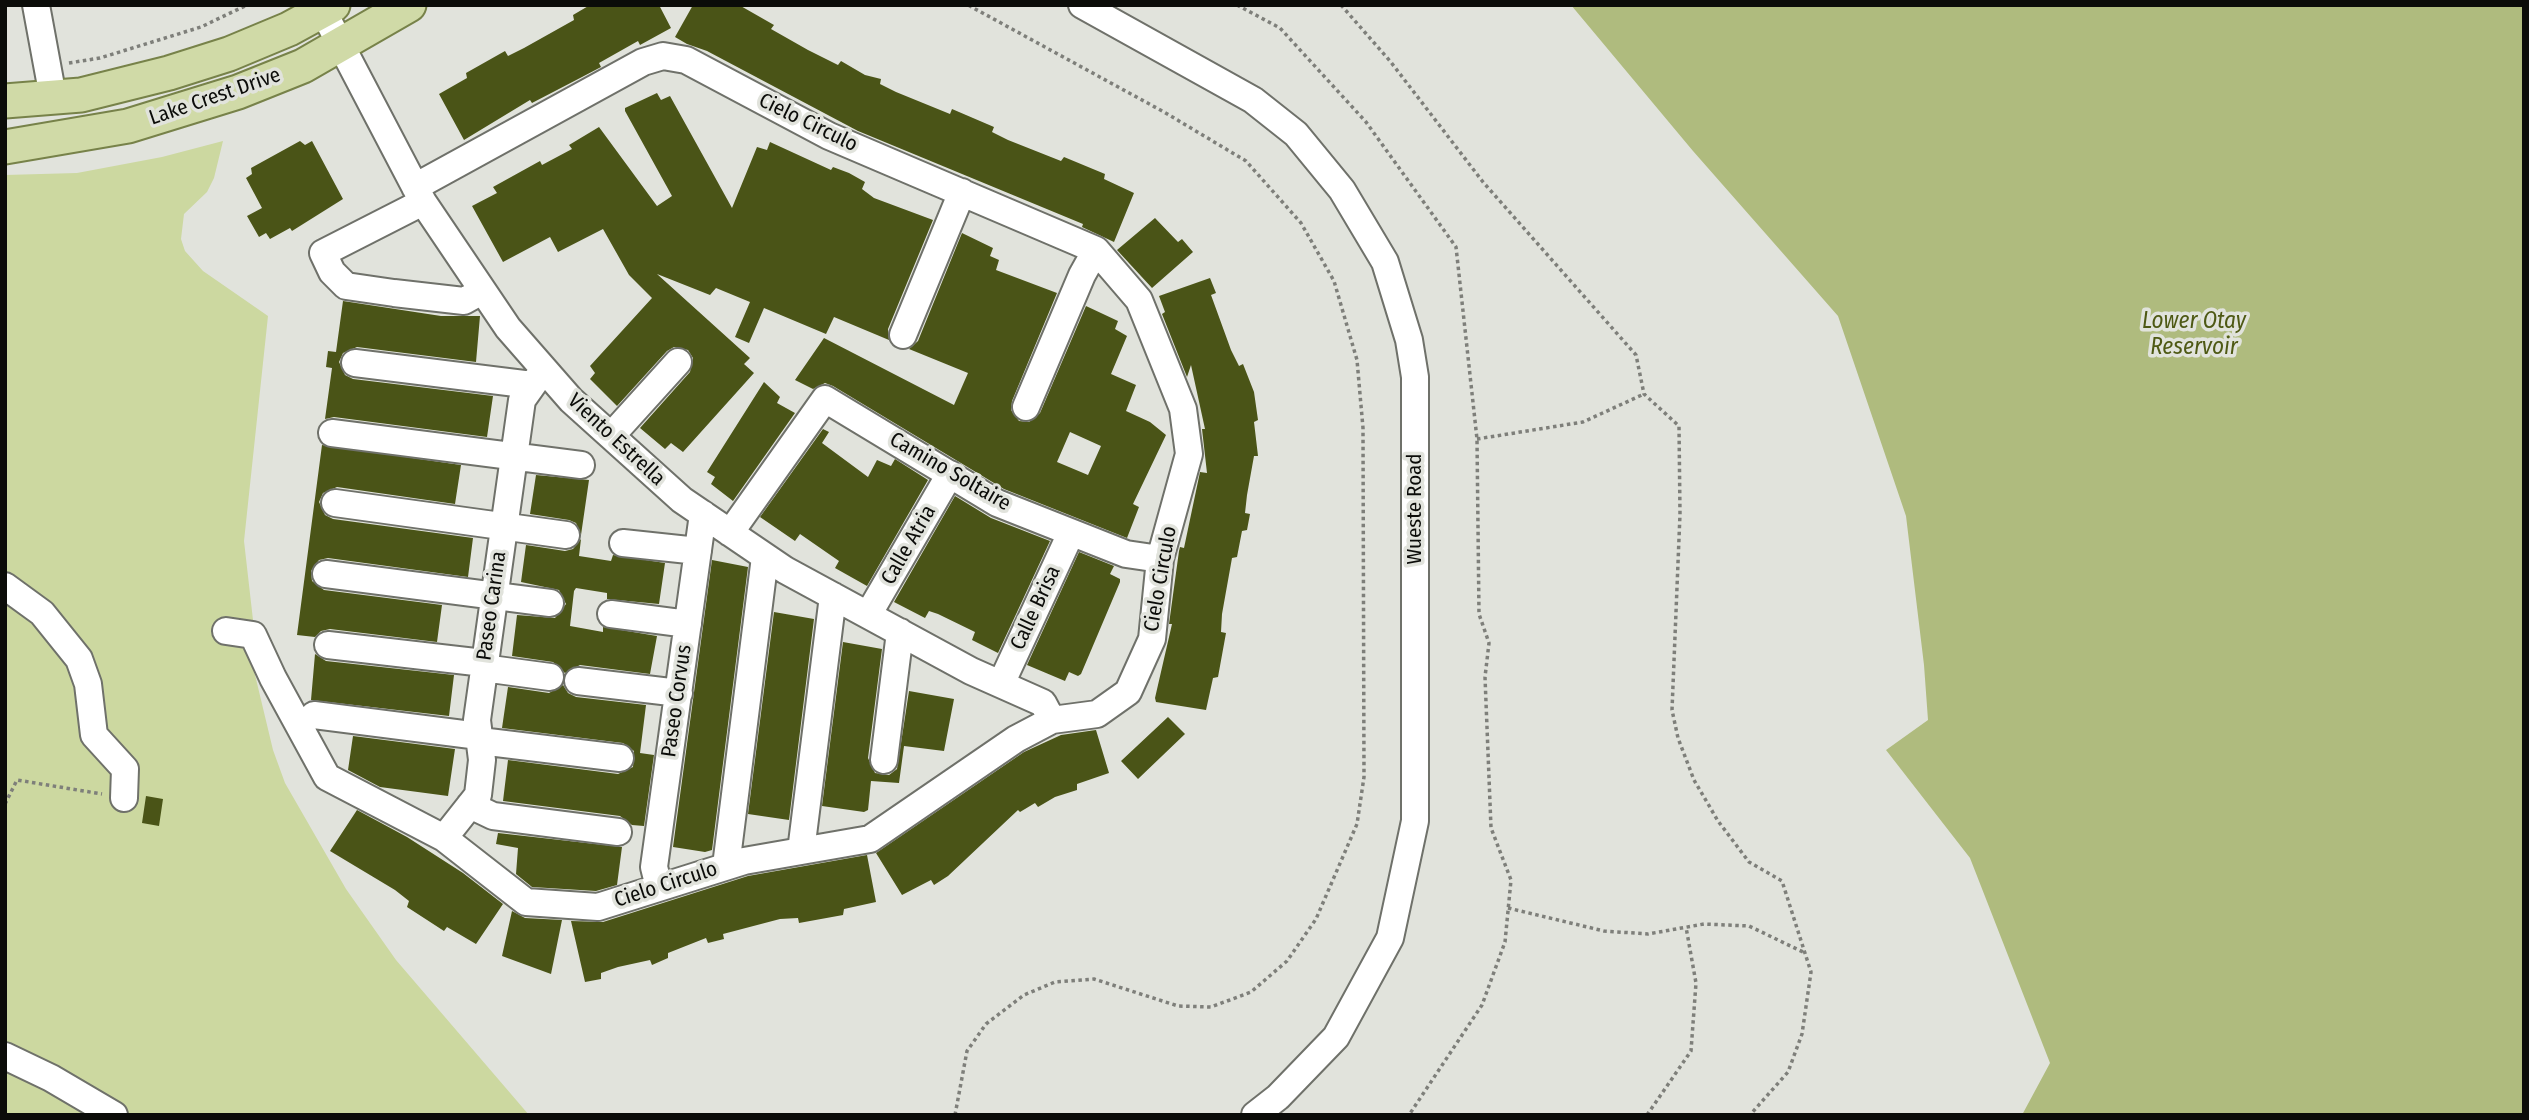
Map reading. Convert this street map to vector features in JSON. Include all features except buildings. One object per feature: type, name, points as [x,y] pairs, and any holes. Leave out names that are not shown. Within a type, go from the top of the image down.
[{"type":"main road","name":"Lake Crest Drive","points":[[5,148],[128,126],[238,92],[303,66],[409,5]]},
{"type":"main road","name":"Lake Crest Drive","points":[[5,101],[50,82],[124,86],[229,54],[289,29],[328,8]]},
{"type":"street","points":[[36,5],[50,82]]},
{"type":"street","name":"Wueste Road","points":[[1082,5],[1253,100],[1296,134],[1342,190],[1385,262],[1409,340],[1415,377],[1415,821],[1390,938],[1336,1037],[1278,1097],[1255,1115]]},
{"type":"street","name":"Viento Estrella","points":[[328,8],[340,46],[419,194],[538,377],[571,400],[682,500],[765,557],[900,632],[1000,684],[1043,703],[1052,720]]},
{"type":"street","name":"Cielo Circulo","points":[[226,631],[253,635],[273,678],[327,777],[444,838],[526,902],[598,907],[726,866],[870,839],[1016,739],[1052,720],[1097,714],[1128,692],[1152,639],[1160,559],[1189,454],[1183,410],[1139,300],[1096,250],[830,136],[686,60],[663,56],[643,62],[323,253],[332,272],[346,286],[464,300],[482,291]]},
{"type":"street","points":[[903,335],[962,192]]},
{"type":"street","points":[[1026,407],[1082,275],[1096,250]]},
{"type":"street","points":[[611,436],[678,362]]},
{"type":"street","points":[[355,363],[538,377]]},
{"type":"street","name":"Paseo Carina","points":[[444,838],[478,795],[482,761],[477,720],[493,596],[522,400],[538,377]]},
{"type":"street","name":"Camino Soltaire","points":[[730,533],[825,399],[997,503],[1126,554],[1160,559]]},
{"type":"street","points":[[332,433],[581,465]]},
{"type":"street","name":"Calle Atria","points":[[868,615],[950,474]]},
{"type":"street","points":[[335,503],[565,535]]},
{"type":"street","name":"Paseo Corvus","points":[[659,887],[654,867],[703,514]]},
{"type":"street","name":"Calle Brisa","points":[[1000,684],[1071,533]]},
{"type":"street","points":[[623,543],[698,551]]},
{"type":"street","points":[[726,866],[765,557]]},
{"type":"street","points":[[326,573],[550,603]]},
{"type":"street","points":[[5,586],[42,613],[79,659],[88,684],[94,735],[125,769],[124,798]]},
{"type":"street","points":[[801,851],[833,596]]},
{"type":"street","points":[[611,614],[688,624]]},
{"type":"street","points":[[884,760],[900,632]]},
{"type":"street","points":[[328,645],[550,677]]},
{"type":"street","points":[[578,681],[678,694]]},
{"type":"street","points":[[314,715],[620,758]]},
{"type":"street","points":[[470,805],[493,816],[618,832]]},
{"type":"street","points":[[5,1056],[51,1078],[114,1115]]},
{"type":"path","points":[[50,82],[100,58],[201,27],[247,5]]},
{"type":"path","points":[[955,1115],[967,1051],[986,1024],[1035,991],[1055,982],[1094,979],[1178,1006],[1211,1007],[1251,992],[1287,961],[1316,919],[1357,824],[1364,777],[1363,428],[1357,360],[1334,281],[1301,223],[1246,161],[1164,112],[968,5]]},
{"type":"path","points":[[1237,5],[1280,28],[1366,122],[1456,247],[1477,439],[1479,614],[1489,643],[1485,677],[1491,828],[1511,880],[1505,942],[1482,1005],[1409,1115]]},
{"type":"path","points":[[1341,5],[1390,61],[1483,182],[1636,355],[1644,394],[1679,426],[1680,514],[1672,710],[1678,738],[1694,780],[1718,821],[1749,862],[1782,881],[1811,972],[1802,1034],[1788,1072],[1750,1115]]},
{"type":"path","points":[[1477,439],[1583,422],[1644,394]]},
{"type":"path","points":[[5,804],[17,780],[124,798]]},
{"type":"path","points":[[1508,908],[1604,931],[1648,934],[1704,923],[1749,926],[1803,952]]},
{"type":"path","points":[[1647,1115],[1691,1051],[1696,983],[1686,927]]},
{"type":"shaded area","points":[[223,141],[214,178],[207,192],[184,214],[181,239],[185,251],[203,271],[268,316],[244,541],[253,620],[269,649],[251,658],[273,750],[285,783],[346,889],[396,960],[529,1115],[5,1115],[5,175],[77,173],[162,157]]},
{"type":"water","name":"Lower Otay Reservoir","points":[[1571,5],[2524,5],[2524,1115],[2022,1115],[2050,1063],[1970,858],[1886,750],[1928,720],[1924,665],[1906,516],[1838,316],[1693,151]]}]
